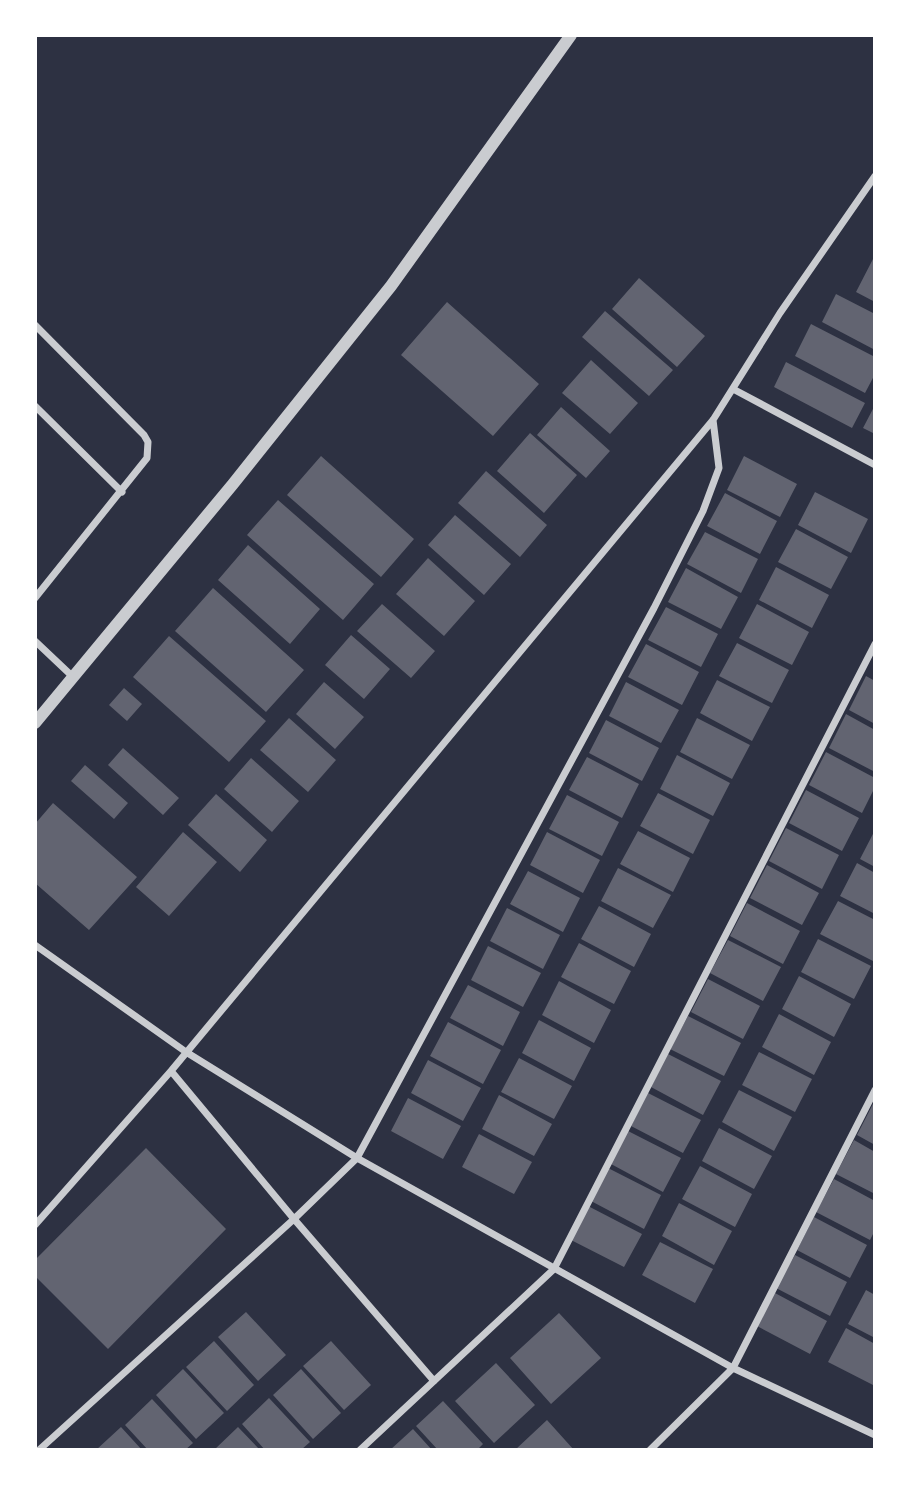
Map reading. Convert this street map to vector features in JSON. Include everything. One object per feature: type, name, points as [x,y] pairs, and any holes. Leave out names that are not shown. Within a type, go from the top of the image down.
[{"type":"street","points":[[35,723],[233,484],[391,286],[570,35]]},
{"type":"street","points":[[35,1225],[171,1071],[713,420],[780,313],[875,176]]},
{"type":"street","points":[[35,325],[148,442],[148,458],[35,598]]},
{"type":"street","points":[[733,389],[875,465]]},
{"type":"street","points":[[35,407],[122,492]]},
{"type":"street","points":[[39,1450],[294,1219],[357,1158],[654,608],[703,511],[719,468],[713,420]]},
{"type":"street","points":[[35,640],[72,676]]},
{"type":"street","points":[[359,1450],[554,1269],[875,644]]},
{"type":"street","points":[[35,945],[186,1052],[357,1158],[733,1368],[875,1435]]},
{"type":"street","points":[[171,1071],[294,1219],[435,1381]]},
{"type":"street","points":[[650,1450],[733,1368],[875,1090]]},
{"type":"building","points":[[873,259],[875,260],[875,302],[856,292]]},
{"type":"building","points":[[639,278],[705,336],[677,367],[612,309]]},
{"type":"building","points":[[836,294],[875,314],[875,350],[822,322]]},
{"type":"building","points":[[447,302],[539,384],[493,436],[401,355]]},
{"type":"building","points":[[605,311],[673,370],[649,396],[582,337]]},
{"type":"building","points":[[811,324],[875,357],[875,374],[865,393],[795,356]]},
{"type":"building","points":[[591,360],[638,403],[610,434],[562,393]]},
{"type":"building","points":[[786,362],[865,403],[852,428],[774,387]]},
{"type":"building","points":[[875,405],[875,434],[863,428]]},
{"type":"building","points":[[561,407],[610,451],[586,478],[537,435]]},
{"type":"building","points":[[530,433],[577,475],[544,513],[497,471]]},
{"type":"building","points":[[321,456],[414,539],[381,577],[287,495]]},
{"type":"building","points":[[744,456],[797,484],[780,517],[727,490]]},
{"type":"building","points":[[486,471],[547,525],[520,557],[458,503]]},
{"type":"building","points":[[815,492],[868,519],[851,553],[798,525]]},
{"type":"building","points":[[725,493],[777,521],[760,554],[707,526]]},
{"type":"building","points":[[278,500],[374,584],[343,620],[247,535]]},
{"type":"building","points":[[455,515],[511,564],[484,595],[428,545]]},
{"type":"building","points":[[796,529],[848,557],[831,589],[778,562]]},
{"type":"building","points":[[705,532],[758,559],[741,593],[687,564]]},
{"type":"building","points":[[248,545],[320,609],[290,644],[218,580]]},
{"type":"building","points":[[428,558],[475,601],[444,636],[396,594]]},
{"type":"building","points":[[776,567],[829,595],[812,628],[759,600]]},
{"type":"building","points":[[686,568],[738,597],[721,629],[668,602]]},
{"type":"building","points":[[213,588],[304,670],[266,712],[175,631]]},
{"type":"building","points":[[382,604],[435,651],[411,678],[357,631]]},
{"type":"building","points":[[757,604],[809,632],[792,665],[739,638]]},
{"type":"building","points":[[666,607],[718,634],[701,667],[648,640]]},
{"type":"building","points":[[351,635],[390,669],[364,699],[325,665]]},
{"type":"building","points":[[169,636],[266,721],[229,762],[133,677]]},
{"type":"building","points":[[737,643],[789,670],[772,703],[719,676]]},
{"type":"building","points":[[646,644],[699,672],[682,705],[628,677]]},
{"type":"building","points":[[866,676],[875,681],[875,724],[849,710]]},
{"type":"building","points":[[717,680],[770,707],[752,741],[700,713]]},
{"type":"building","points":[[324,682],[364,717],[335,749],[296,714]]},
{"type":"building","points":[[626,682],[679,710],[661,743],[609,716]]},
{"type":"building","points":[[124,688],[142,704],[127,721],[109,705]]},
{"type":"building","points":[[846,714],[875,730],[875,772],[829,748]]},
{"type":"building","points":[[289,718],[336,760],[308,792],[260,750]]},
{"type":"building","points":[[697,718],[750,745],[732,779],[680,752]]},
{"type":"building","points":[[606,720],[659,748],[642,781],[589,753]]},
{"type":"building","points":[[123,748],[179,798],[163,815],[108,765]]},
{"type":"building","points":[[826,752],[875,778],[875,787],[862,813],[809,785]]},
{"type":"building","points":[[677,755],[730,783],[713,816],[660,789]]},
{"type":"building","points":[[587,757],[639,784],[622,818],[569,790]]},
{"type":"building","points":[[251,758],[299,801],[272,832],[224,789]]},
{"type":"building","points":[[85,765],[128,803],[114,819],[71,781]]},
{"type":"building","points":[[806,790],[859,818],[842,851],[789,823]]},
{"type":"building","points":[[658,793],[710,820],[693,854],[640,826]]},
{"type":"building","points":[[216,794],[267,840],[240,872],[188,825]]},
{"type":"building","points":[[567,795],[619,822],[602,856],[549,829]]},
{"type":"building","points":[[53,803],[137,877],[89,930],[35,883],[35,824]]},
{"type":"building","points":[[786,828],[839,855],[822,889],[769,861]]},
{"type":"building","points":[[875,830],[875,867],[860,859]]},
{"type":"building","points":[[638,831],[690,858],[673,892],[620,864]]},
{"type":"building","points":[[183,832],[217,862],[169,916],[136,887]]},
{"type":"building","points":[[547,832],[600,860],[583,893],[530,865]]},
{"type":"building","points":[[857,863],[875,873],[875,914],[840,896]]},
{"type":"building","points":[[767,865],[819,893],[802,925],[750,898]]},
{"type":"building","points":[[618,868],[671,895],[653,928],[601,901]]},
{"type":"building","points":[[528,871],[580,898],[563,932],[510,904]]},
{"type":"building","points":[[838,901],[875,920],[873,961],[820,934]]},
{"type":"building","points":[[747,903],[800,931],[783,964],[730,936]]},
{"type":"building","points":[[599,906],[651,934],[634,967],[581,939]]},
{"type":"building","points":[[507,908],[560,935],[543,969],[490,941]]},
{"type":"building","points":[[818,939],[871,966],[854,999],[801,972]]},
{"type":"building","points":[[728,940],[781,967],[763,1001],[710,973]]},
{"type":"building","points":[[579,943],[631,971],[614,1004],[561,977]]},
{"type":"building","points":[[488,946],[541,973],[523,1007],[471,980]]},
{"type":"building","points":[[799,976],[851,1004],[834,1037],[782,1009]]},
{"type":"building","points":[[708,979],[760,1006],[743,1039],[691,1012]]},
{"type":"building","points":[[559,981],[611,1010],[594,1043],[542,1015]]},
{"type":"building","points":[[468,985],[520,1012],[503,1046],[450,1018]]},
{"type":"building","points":[[779,1014],[831,1042],[814,1075],[762,1047]]},
{"type":"building","points":[[688,1016],[741,1043],[724,1076],[670,1049]]},
{"type":"building","points":[[539,1020],[591,1048],[574,1081],[522,1053]]},
{"type":"building","points":[[448,1022],[501,1050],[483,1084],[430,1056]]},
{"type":"building","points":[[759,1052],[812,1079],[795,1112],[742,1085]]},
{"type":"building","points":[[668,1054],[721,1081],[703,1115],[651,1087]]},
{"type":"building","points":[[519,1058],[572,1086],[554,1119],[501,1092]]},
{"type":"building","points":[[428,1060],[481,1088],[463,1121],[411,1093]]},
{"type":"building","points":[[739,1090],[792,1117],[774,1151],[722,1122]]},
{"type":"building","points":[[648,1093],[701,1120],[683,1153],[631,1126]]},
{"type":"building","points":[[499,1095],[552,1124],[534,1156],[482,1129]]},
{"type":"building","points":[[408,1098],[461,1126],[443,1159],[391,1131]]},
{"type":"building","points":[[875,1100],[875,1145],[857,1135]]},
{"type":"building","points":[[719,1128],[772,1156],[754,1189],[702,1161]]},
{"type":"building","points":[[628,1131],[681,1158],[663,1192],[611,1164]]},
{"type":"building","points":[[479,1134],[532,1162],[514,1194],[462,1167]]},
{"type":"building","points":[[854,1140],[875,1152],[875,1194],[836,1174]]},
{"type":"building","points":[[146,1148],[226,1229],[108,1349],[35,1276],[35,1260]]},
{"type":"building","points":[[700,1166],[752,1194],[735,1227],[682,1199]]},
{"type":"building","points":[[608,1168],[661,1195],[644,1229],[591,1201]]},
{"type":"building","points":[[834,1179],[875,1201],[875,1230],[870,1240],[816,1212]]},
{"type":"building","points":[[679,1203],[732,1231],[714,1265],[662,1236]]},
{"type":"building","points":[[588,1206],[642,1234],[624,1267],[571,1240]]},
{"type":"building","points":[[814,1217],[867,1245],[850,1278],[797,1250]]},
{"type":"building","points":[[660,1242],[713,1269],[695,1303],[642,1275]]},
{"type":"building","points":[[795,1255],[847,1282],[830,1316],[776,1288]]},
{"type":"building","points":[[866,1290],[875,1295],[875,1338],[848,1324]]},
{"type":"building","points":[[775,1293],[827,1321],[810,1354],[757,1326]]},
{"type":"building","points":[[246,1312],[286,1355],[258,1381],[218,1337]]},
{"type":"building","points":[[559,1313],[601,1358],[551,1404],[510,1358]]},
{"type":"building","points":[[846,1328],[875,1344],[875,1386],[828,1362]]},
{"type":"building","points":[[214,1341],[254,1385],[227,1411],[186,1367]]},
{"type":"building","points":[[331,1341],[371,1385],[344,1410],[303,1366]]},
{"type":"building","points":[[496,1363],[535,1405],[494,1443],[455,1401]]},
{"type":"building","points":[[183,1369],[224,1413],[196,1439],[156,1395]]},
{"type":"building","points":[[301,1369],[341,1413],[313,1439],[273,1395]]},
{"type":"building","points":[[269,1398],[310,1442],[301,1450],[265,1450],[242,1424]]},
{"type":"building","points":[[152,1399],[193,1443],[185,1450],[148,1450],[125,1425]]},
{"type":"building","points":[[443,1401],[483,1444],[477,1450],[438,1450],[416,1426]]},
{"type":"building","points":[[547,1420],[574,1450],[515,1450]]},
{"type":"building","points":[[121,1427],[142,1450],[96,1450]]},
{"type":"building","points":[[238,1427],[260,1450],[214,1450]]},
{"type":"building","points":[[413,1429],[432,1450],[390,1450]]}]
